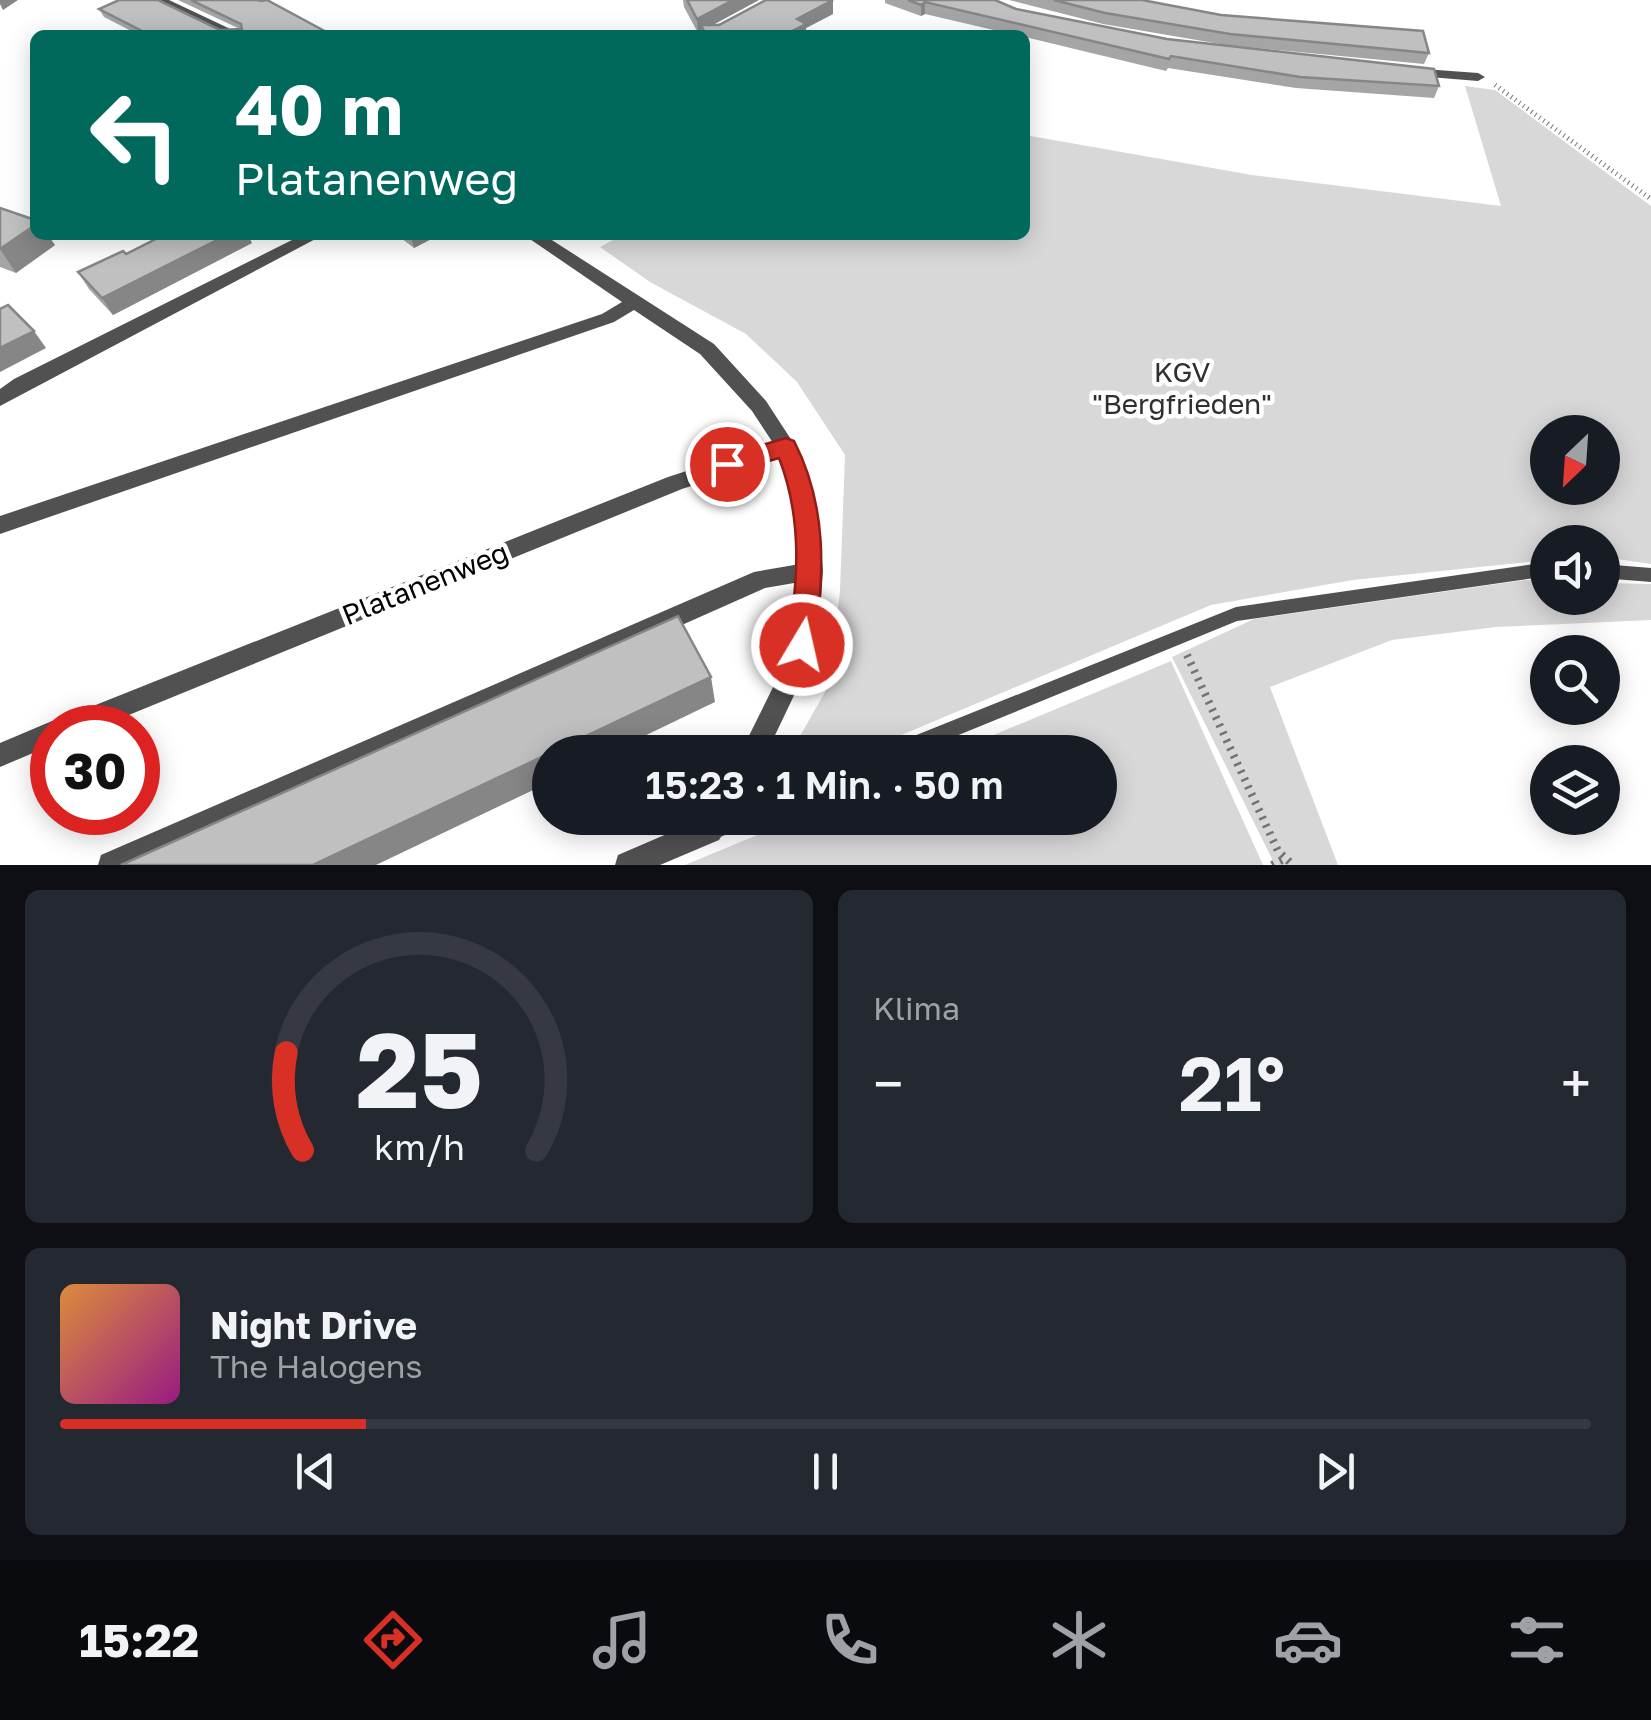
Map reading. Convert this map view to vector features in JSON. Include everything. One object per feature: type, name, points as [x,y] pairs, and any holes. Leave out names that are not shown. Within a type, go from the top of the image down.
[{"type":"street","points":[[158,0],[225,30]]},
{"type":"street","points":[[1399,71],[1478,77]]},
{"type":"street","points":[[0,399],[21,384],[305,240]]},
{"type":"street","points":[[539,240],[707,349],[759,406],[786,447],[807,515],[812,571],[807,625],[797,664],[762,735]]},
{"type":"street","points":[[0,525],[608,318],[633,303]]},
{"type":"street","name":"Platanenweg","points":[[124,705],[674,482],[786,447]]},
{"type":"street","points":[[111,865],[762,580],[812,571]]},
{"type":"street","points":[[0,754],[30,742]]},
{"type":"street","points":[[628,865],[692,835]]},
{"type":"lane","points":[[937,735],[1236,614],[1530,572]]},
{"type":"lane","points":[[1620,572],[1651,575]]},
{"type":"path","points":[[1478,77],[1507,91],[1651,199]]},
{"type":"path","points":[[1178,636],[1278,851],[1289,861]]},
{"type":"path","points":[[1272,865],[1289,861]]},
{"type":"green space","name":"KGV \"Bergfrieden\"","points":[[1465,86],[1495,90],[1651,206],[1651,564],[1620,559],[1620,525],[1530,525],[1530,562],[1353,580],[1211,605],[901,735],[801,735],[829,685],[840,591],[845,455],[797,382],[746,334],[650,282],[600,247],[613,240],[1030,240],[1030,136],[1252,175],[1501,206]]},
{"type":"green space","points":[[1525,580],[1530,580],[1530,615],[1620,615],[1620,583],[1651,584],[1651,620],[1496,627],[1392,640],[1270,687],[1338,865],[1275,865],[1172,657],[1254,619]]},
{"type":"green space","points":[[1171,661],[1263,865],[685,865],[757,835],[1117,835],[1117,735],[994,735]]},
{"type":"building","points":[[119,0],[158,0],[220,30],[140,30],[99,9]]},
{"type":"building","points":[[191,0],[261,1],[267,0],[323,30],[220,30],[242,29],[241,24]]},
{"type":"building","points":[[687,0],[733,0],[697,19]]},
{"type":"building","points":[[766,0],[833,0],[797,19],[806,24],[794,30],[704,30],[701,25],[719,25]]},
{"type":"building","points":[[908,0],[995,0],[1016,9],[1167,39],[1434,69],[1439,86],[1300,77],[1171,56],[1169,59]]},
{"type":"building","points":[[1054,0],[1142,0],[1221,15],[1423,31],[1429,53],[1230,34],[1105,13]]},
{"type":"building","points":[[0,208],[30,218],[30,228],[0,249]]},
{"type":"building","points":[[154,240],[217,240],[102,298],[78,272],[123,251],[126,254]]},
{"type":"building","points":[[8,305],[34,331],[0,348],[0,309]]},
{"type":"building","points":[[678,616],[711,677],[588,735],[532,735],[532,762],[313,865],[121,865]]},
{"type":"route","points":[[727,464],[786,447],[799,480],[810,543],[812,571],[802,645]]}]
